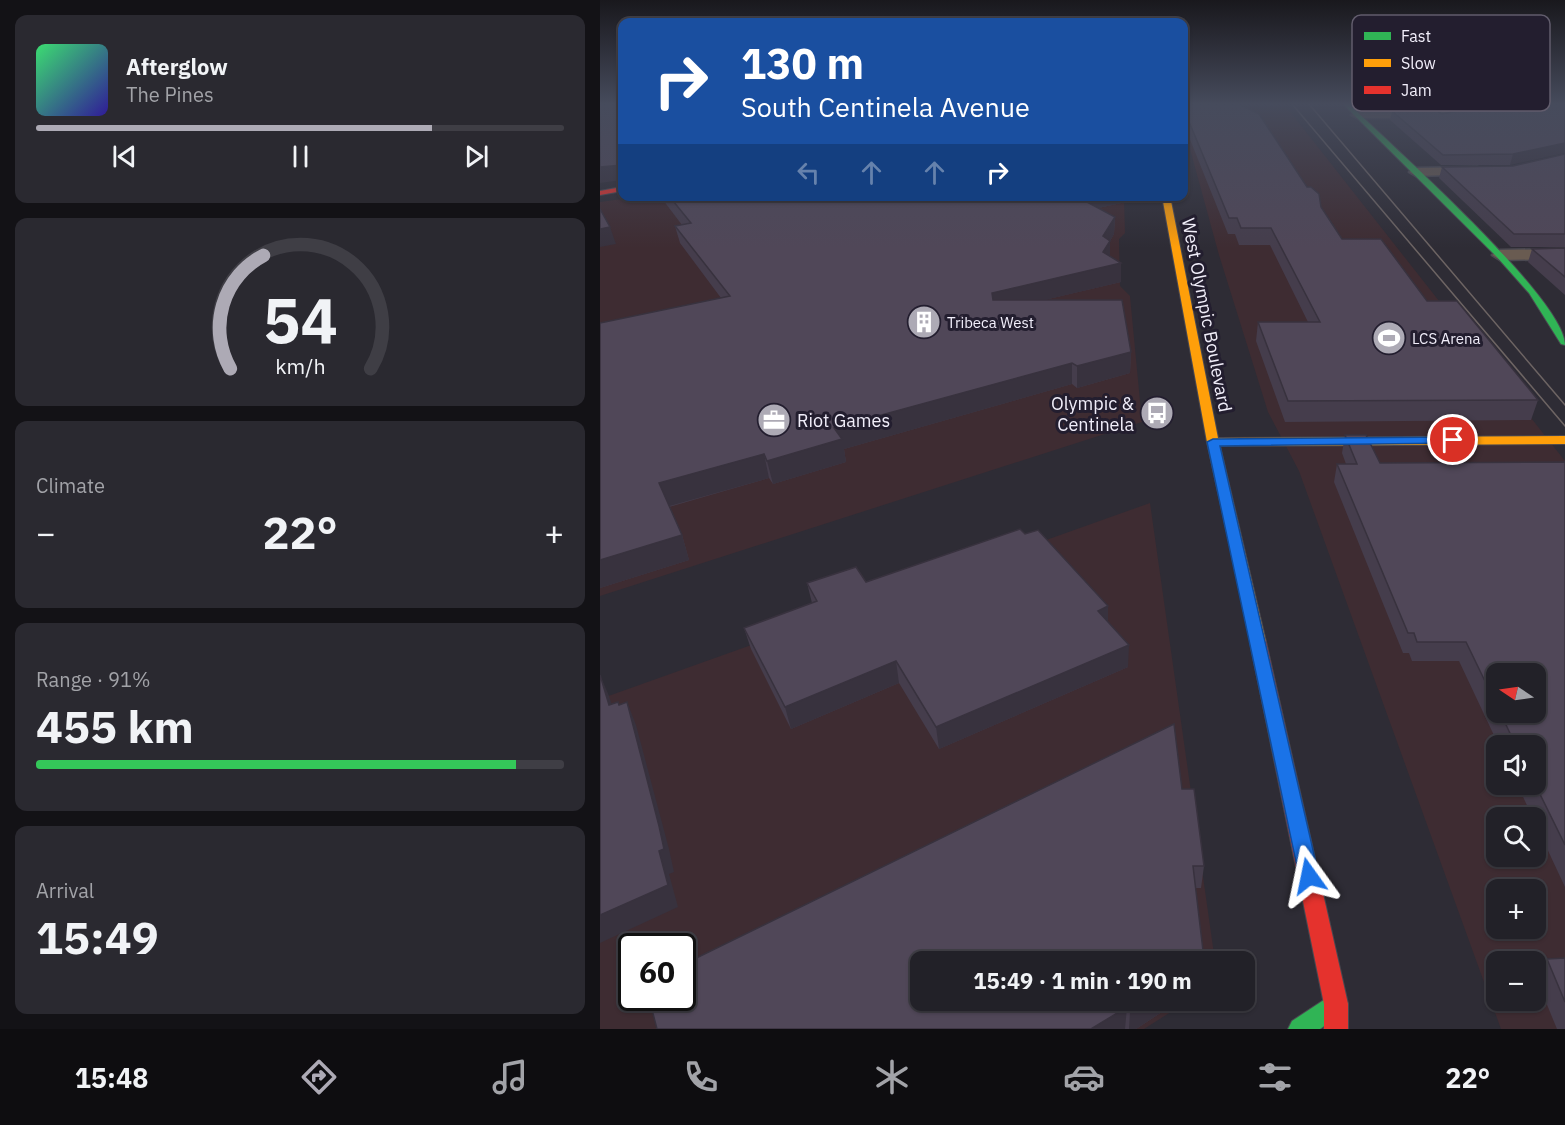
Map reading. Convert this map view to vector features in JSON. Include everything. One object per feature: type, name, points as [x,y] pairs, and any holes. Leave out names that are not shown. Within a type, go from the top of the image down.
[{"type":"street","points":[[1395,152],[1500,255],[1533,292],[1565,342]]},
{"type":"street","points":[[1416,172],[1488,171]]},
{"type":"street","points":[[600,193],[618,190]]},
{"type":"street","name":"West Olympic Boulevard","points":[[1167,201],[1213,442],[1273,707],[1336,1004]]},
{"type":"street","points":[[1500,255],[1565,254]]},
{"type":"street","points":[[1213,442],[1565,440]]},
{"type":"street","points":[[1300,1029],[1336,1004]]},
{"type":"street","points":[[1336,1004],[1336,1029]]},
{"type":"street","points":[[1336,1004],[1351,1029]]},
{"type":"shaded area","points":[[1191,152],[1322,152],[1565,461],[1565,1029],[1501,1029],[1494,1011],[1546,1011],[1546,951],[1486,951],[1486,988],[1299,471],[1268,412],[1219,255]]},
{"type":"shaded area","points":[[618,200],[1124,201],[1125,233],[1119,239],[1120,286],[1130,296],[1142,422],[600,596],[600,202]]},
{"type":"shaded area","points":[[1150,503],[1214,951],[910,951],[910,1011],[1172,1011],[1144,1029],[600,1029],[600,699]]},
{"type":"building","points":[[600,152],[618,152],[618,165],[600,167]]},
{"type":"building","name":"LCS Arena","points":[[1202,152],[1284,152],[1307,187],[1311,187],[1319,194],[1321,207],[1342,239],[1381,239],[1427,301],[1457,301],[1538,400],[1288,401],[1258,322],[1320,322],[1271,228],[1241,228],[1237,218],[1229,218]]},
{"type":"building","points":[[1440,152],[1522,152],[1513,154],[1443,155]]},
{"type":"building","points":[[1565,154],[1565,234],[1514,234],[1442,167],[1513,166]]},
{"type":"building","points":[[673,201],[1085,201],[1115,217],[1103,236],[1110,241],[1103,252],[1121,263],[992,293],[993,300],[1122,300],[1131,352],[1077,366],[1072,363],[834,428],[842,439],[767,461],[764,454],[659,483],[682,535],[600,560],[600,323],[730,296],[675,226],[691,223]]},
{"type":"building","points":[[600,209],[610,227],[600,229]]},
{"type":"building","points":[[1565,248],[1565,277],[1532,249]]},
{"type":"building","points":[[1345,435],[1366,435],[1380,463],[1565,462],[1565,845],[1540,795],[1546,795],[1546,735],[1511,735],[1505,723],[1546,723],[1546,663],[1486,663],[1486,683],[1466,642],[1417,642],[1414,633],[1408,633],[1337,464],[1357,464]]},
{"type":"building","points":[[1020,529],[1025,534],[1038,530],[1108,606],[1098,611],[1129,645],[936,727],[896,661],[785,707],[744,628],[817,601],[807,583],[856,567],[866,582]]},
{"type":"building","points":[[600,675],[609,705],[627,702],[659,826],[664,849],[659,851],[668,885],[600,915]]},
{"type":"building","points":[[1174,724],[1182,789],[1194,789],[1204,866],[1193,866],[1203,951],[910,951],[910,1011],[1120,1011],[1091,1029],[657,1029],[652,1011],[696,1011],[696,958]]},
{"type":"building","points":[[1565,958],[1565,1002],[1547,959]]},
{"type":"tram line","points":[[1333,152],[1565,426]]},
{"type":"tram line","points":[[1350,152],[1565,405]]},
{"type":"traffic: fast","points":[[1395,152],[1500,255],[1533,292],[1565,342]]},
{"type":"traffic: fast","points":[[1300,1029],[1336,1004]]},
{"type":"traffic: slow","points":[[1167,201],[1213,442],[1258,642]]},
{"type":"traffic: slow","points":[[1213,442],[1565,440]]},
{"type":"traffic: jam","points":[[600,193],[618,190]]},
{"type":"traffic: jam","points":[[1258,642],[1336,1004],[1336,1029]]},
{"type":"place","name":"Tribeca West","points":[[924,322]]},
{"type":"place","name":"LCS Arena","points":[[1389,338]]},
{"type":"place","name":"Olympic & Centinela","points":[[1157,413]]},
{"type":"place","name":"Riot Games","points":[[774,420]]},
{"type":"route","points":[[1309,876],[1213,442],[1453,440]]}]
